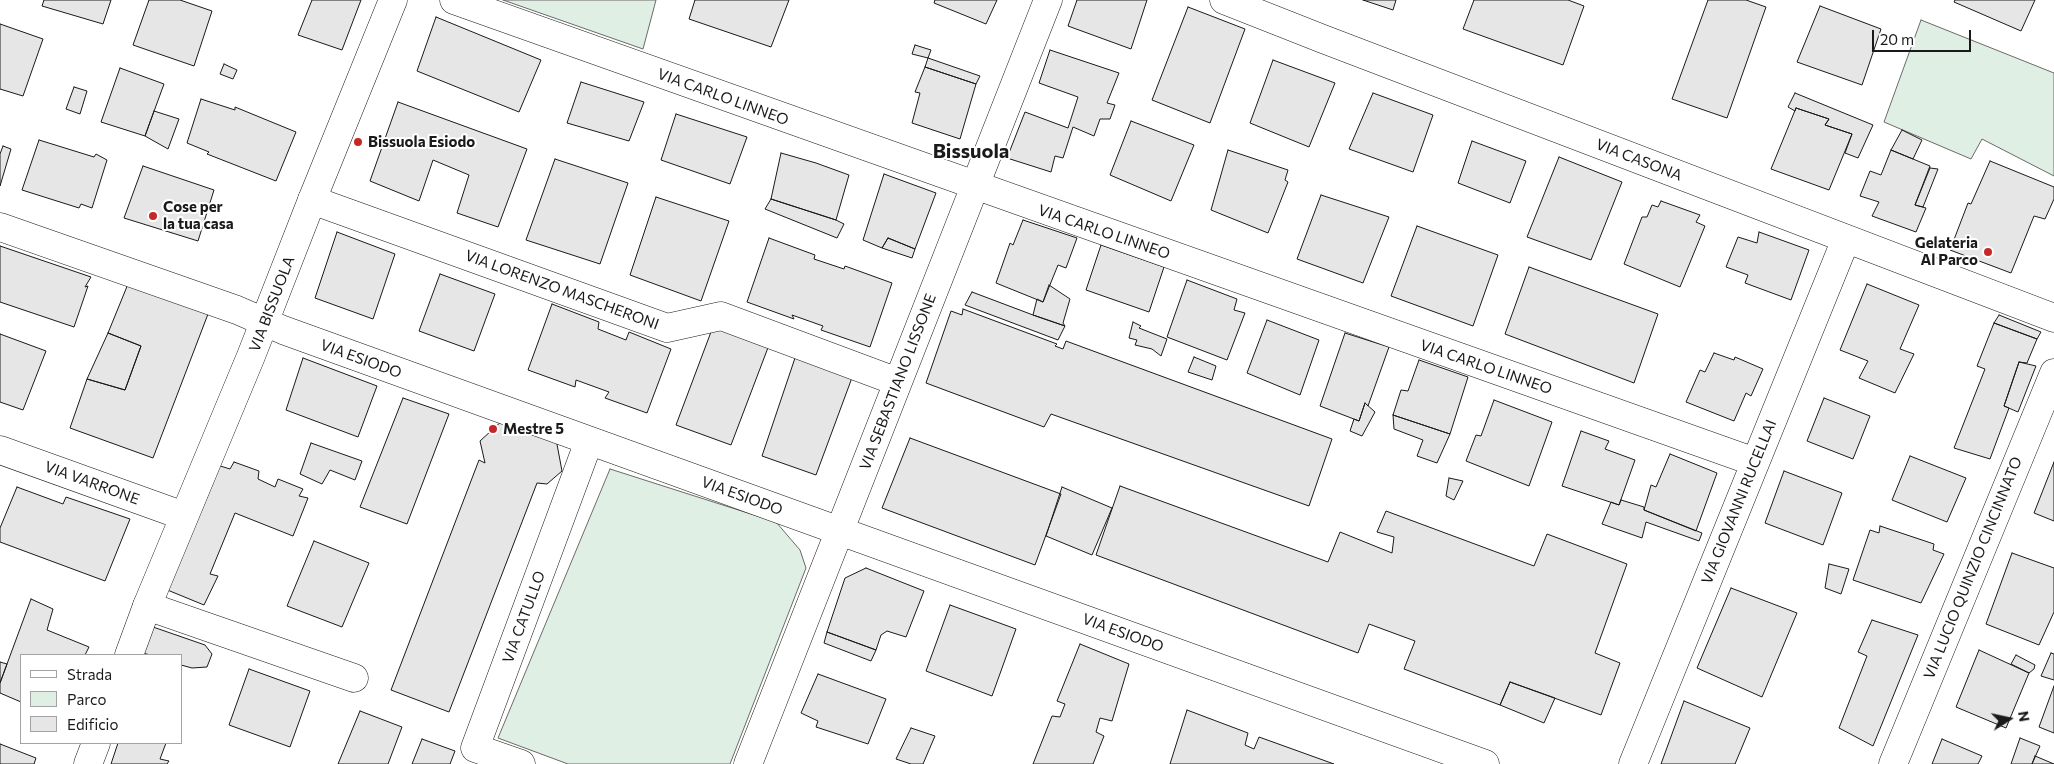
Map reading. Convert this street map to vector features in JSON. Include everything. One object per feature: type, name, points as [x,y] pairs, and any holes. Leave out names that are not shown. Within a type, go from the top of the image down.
[{"type":"street","name":"VIA BISSUOLA","points":[[128,654],[393,0]]},
{"type":"street","name":"VIA CARLO LINNEO","points":[[454,0],[1755,462]]},
{"type":"street","name":"VIA SEBASTIANO LISSONE","points":[[748,764],[1048,0]]},
{"type":"street","name":"VIA CASONA","points":[[1224,0],[2054,318]]},
{"type":"street","name":"VIA LORENZO MASCHERONI","points":[[312,200],[667,328],[721,316],[898,382]]},
{"type":"street","name":"VIA ESIODO","points":[[0,227],[237,310],[283,330],[1485,764]]},
{"type":"street","name":"VIA GIOVANNI RUCELLAI","points":[[1632,764],[1846,239]]},
{"type":"street","name":"VIA LUCIO QUINZIO CINCINNATO","points":[[1893,764],[2054,373]]},
{"type":"street","name":"VIA CATULLO","points":[[521,764],[475,748],[589,441]]},
{"type":"street","name":"VIA VARRONE","points":[[0,450],[184,516]]},
{"type":"street","points":[[147,606],[354,678]]},
{"type":"street","points":[[88,764],[96,744]]},
{"type":"green space","points":[[503,0],[656,0],[643,49]]},
{"type":"green space","points":[[1921,20],[2054,73],[2054,176],[1982,139],[1971,159],[1884,122]]},
{"type":"green space","points":[[610,469],[776,522],[800,550],[806,568],[730,764],[568,764],[498,738]]},
{"type":"building","points":[[44,0],[111,0],[103,24],[42,6]]},
{"type":"building","points":[[149,0],[180,0],[212,11],[194,66],[133,45]]},
{"type":"building","points":[[312,0],[361,0],[342,50],[298,35]]},
{"type":"building","points":[[695,0],[789,0],[771,47],[689,19]]},
{"type":"building","points":[[935,0],[997,0],[986,24],[934,3]]},
{"type":"building","points":[[1077,0],[1147,0],[1131,49],[1068,26]]},
{"type":"building","points":[[1363,0],[1396,0],[1393,10]]},
{"type":"building","points":[[1474,0],[1568,0],[1584,6],[1563,65],[1463,29]]},
{"type":"building","points":[[1708,0],[1746,0],[1766,7],[1727,118],[1672,99]]},
{"type":"building","points":[[1955,0],[2035,0],[2021,31],[1954,2]]},
{"type":"building","points":[[1820,6],[1881,29],[1862,85],[1797,62]]},
{"type":"building","points":[[1188,7],[1245,29],[1210,123],[1152,100]]},
{"type":"building","points":[[436,17],[541,60],[519,112],[417,71]]},
{"type":"building","points":[[0,24],[43,39],[23,96],[0,89]]},
{"type":"building","points":[[915,45],[931,50],[928,58],[912,54]]},
{"type":"building","points":[[1050,50],[1119,73],[1107,103],[1115,105],[1110,119],[1100,119],[1094,136],[1073,127],[1063,158],[1055,156],[1051,172],[1007,158],[1025,112],[1068,128],[1078,97],[1039,83]]},
{"type":"building","points":[[928,58],[980,76],[976,84],[925,67]]},
{"type":"building","points":[[1273,60],[1335,83],[1309,147],[1250,123]]},
{"type":"building","points":[[224,64],[237,70],[233,79],[220,74]]},
{"type":"building","points":[[925,67],[976,84],[960,139],[912,123],[920,93],[915,92]]},
{"type":"building","points":[[120,68],[164,84],[145,136],[101,122]]},
{"type":"building","points":[[581,82],[644,102],[629,141],[567,123]]},
{"type":"building","points":[[74,87],[87,91],[80,114],[66,109]]},
{"type":"building","points":[[1373,93],[1433,115],[1413,172],[1349,149]]},
{"type":"building","points":[[1795,93],[1873,125],[1858,158],[1845,153],[1852,134],[1825,125],[1829,119],[1796,108],[1795,111],[1788,107]]},
{"type":"building","points":[[201,99],[235,110],[235,107],[296,132],[276,181],[207,154],[209,152],[187,143]]},
{"type":"building","points":[[398,102],[527,149],[498,227],[457,213],[469,175],[433,160],[419,201],[370,181]]},
{"type":"building","points":[[1796,108],[1829,119],[1825,125],[1852,134],[1829,190],[1771,169]]},
{"type":"building","points":[[154,111],[179,119],[168,149],[145,136]]},
{"type":"building","points":[[676,114],[747,137],[730,184],[661,160]]},
{"type":"building","points":[[1131,121],[1194,145],[1171,201],[1110,175]]},
{"type":"building","points":[[1902,130],[1922,140],[1913,159],[1891,150]]},
{"type":"building","points":[[39,140],[94,157],[96,154],[107,160],[92,208],[81,204],[79,208],[22,190]]},
{"type":"building","points":[[1472,141],[1526,161],[1510,203],[1458,183]]},
{"type":"building","points":[[3,146],[11,149],[0,186],[0,154]]},
{"type":"building","points":[[1228,150],[1288,170],[1285,180],[1288,182],[1268,233],[1211,210]]},
{"type":"building","points":[[1891,150],[1930,166],[1915,205],[1926,208],[1916,232],[1872,216],[1879,202],[1860,196],[1870,171],[1881,175]]},
{"type":"building","points":[[781,153],[849,175],[836,220],[771,199]]},
{"type":"building","points":[[1559,157],[1622,182],[1591,260],[1527,237]]},
{"type":"building","points":[[555,159],[628,183],[600,264],[526,240]]},
{"type":"building","points":[[1990,161],[2054,187],[2054,199],[2045,219],[2034,216],[2011,273],[1950,250],[1968,203],[1971,204]]},
{"type":"building","points":[[143,166],[214,190],[198,241],[124,218]]},
{"type":"building","points":[[1930,168],[1938,169],[1923,207],[1915,205]]},
{"type":"building","points":[[884,174],[936,193],[915,249],[888,238],[882,248],[863,240]]},
{"type":"building","points":[[1321,195],[1389,217],[1363,283],[1297,259]]},
{"type":"building","points":[[656,197],[729,221],[701,301],[630,275]]},
{"type":"building","points":[[771,199],[844,224],[837,238],[765,209]]},
{"type":"building","points":[[1661,201],[1700,215],[1696,222],[1705,226],[1680,287],[1624,264],[1642,217],[1647,217],[1652,205],[1658,207]]},
{"type":"building","points":[[1023,220],[1077,238],[1066,268],[1058,265],[1043,302],[996,283],[1010,243],[1013,245]]},
{"type":"building","points":[[1417,226],[1498,255],[1473,326],[1391,296]]},
{"type":"building","points":[[337,232],[395,254],[373,319],[315,298]]},
{"type":"building","points":[[1759,232],[1809,250],[1791,300],[1745,283],[1748,275],[1726,267],[1738,237],[1757,243]]},
{"type":"building","points":[[769,238],[815,255],[814,259],[844,269],[845,266],[892,283],[870,347],[821,330],[823,326],[792,315],[794,319],[747,302]]},
{"type":"building","points":[[888,238],[915,249],[912,258],[882,248]]},
{"type":"building","points":[[1101,245],[1164,267],[1149,312],[1086,290]]},
{"type":"building","points":[[0,246],[91,277],[85,287],[88,286],[74,327],[0,302]]},
{"type":"building","points":[[1529,267],[1658,314],[1634,383],[1505,334]]},
{"type":"building","points":[[440,274],[495,294],[474,351],[419,331]]},
{"type":"building","points":[[1187,280],[1237,299],[1234,310],[1245,313],[1227,360],[1167,337]]},
{"type":"building","points":[[128,284],[208,314],[153,458],[70,428],[87,379],[125,390],[141,346],[108,333]]},
{"type":"building","points":[[1867,284],[1919,305],[1900,349],[1914,354],[1895,393],[1859,378],[1868,361],[1840,350]]},
{"type":"building","points":[[1049,285],[1070,299],[1063,323],[1065,326],[1033,315],[1037,299],[1043,302]]},
{"type":"building","points":[[972,292],[1065,326],[1058,340],[965,305]]},
{"type":"building","points":[[552,304],[599,322],[598,329],[626,340],[629,332],[671,349],[647,413],[605,398],[609,392],[576,380],[575,387],[528,370]]},
{"type":"building","points":[[963,309],[1057,344],[1055,346],[1063,349],[1066,341],[1332,439],[1309,506],[1051,414],[1044,427],[926,383],[951,311],[962,315]]},
{"type":"building","points":[[1999,315],[2041,332],[2037,339],[1994,323]]},
{"type":"building","points":[[1267,320],[1319,340],[1300,395],[1247,373]]},
{"type":"building","points":[[1133,322],[1141,326],[1139,328],[1167,339],[1161,356],[1152,349],[1135,345],[1137,340],[1129,338]]},
{"type":"building","points":[[1994,323],[2037,339],[2027,363],[2019,362],[2004,406],[2009,408],[1990,459],[1954,448],[1985,369],[1977,366]]},
{"type":"building","points":[[714,324],[769,345],[731,445],[676,425]]},
{"type":"building","points":[[108,333],[141,346],[125,390],[87,379]]},
{"type":"building","points":[[1345,333],[1389,347],[1368,406],[1365,403],[1359,421],[1320,406]]},
{"type":"building","points":[[0,334],[46,351],[23,410],[0,402]]},
{"type":"building","points":[[1714,353],[1734,360],[1735,357],[1763,369],[1751,396],[1746,393],[1734,421],[1686,402],[1700,370],[1705,372]]},
{"type":"building","points":[[796,355],[853,375],[816,475],[762,456]]},
{"type":"building","points":[[1194,357],[1216,366],[1212,380],[1188,372]]},
{"type":"building","points":[[303,358],[377,386],[358,437],[286,410]]},
{"type":"building","points":[[1419,360],[1468,377],[1450,434],[1393,415],[1401,390],[1408,391]]},
{"type":"building","points":[[2019,362],[2036,366],[2018,412],[2004,406]]},
{"type":"building","points":[[403,398],[449,414],[407,524],[360,507]]},
{"type":"building","points":[[1824,398],[1870,416],[1853,459],[1807,441]]},
{"type":"building","points":[[1494,400],[1552,422],[1529,486],[1466,461],[1476,435],[1481,436]]},
{"type":"building","points":[[1365,403],[1375,412],[1362,436],[1350,431],[1354,419],[1359,421]]},
{"type":"building","points":[[1393,415],[1450,434],[1437,463],[1417,456],[1423,440],[1394,429]]},
{"type":"building","points":[[503,420],[556,439],[562,471],[547,484],[537,483],[449,712],[391,690],[479,460],[485,463],[480,441]]},
{"type":"building","points":[[1581,431],[1609,441],[1605,449],[1635,460],[1619,505],[1562,486]]},
{"type":"building","points":[[910,438],[1061,494],[1035,565],[882,508]]},
{"type":"building","points":[[311,443],[362,461],[355,480],[330,470],[322,484],[300,474]]},
{"type":"building","points":[[1670,454],[1717,473],[1696,531],[1644,510],[1651,485],[1656,487]]},
{"type":"building","points":[[1910,456],[1966,478],[1947,522],[1892,500]]},
{"type":"building","points":[[234,462],[259,471],[258,479],[275,487],[278,479],[303,489],[299,496],[308,498],[293,536],[235,513],[210,574],[218,576],[204,605],[165,589],[217,465],[230,469]]},
{"type":"building","points":[[2054,462],[2054,521],[2034,513]]},
{"type":"building","points":[[1784,471],[1842,493],[1823,545],[1765,523]]},
{"type":"building","points":[[1449,478],[1463,481],[1454,500],[1446,496]]},
{"type":"building","points":[[1120,486],[1328,562],[1340,532],[1392,553],[1394,537],[1377,532],[1386,511],[1534,566],[1547,534],[1627,564],[1595,653],[1620,663],[1601,715],[1510,682],[1500,705],[1404,669],[1415,641],[1369,624],[1358,653],[1096,555]]},
{"type":"building","points":[[17,487],[63,504],[66,497],[130,519],[105,581],[0,542],[0,528]]},
{"type":"building","points":[[1062,487],[1112,508],[1092,555],[1046,536]]},
{"type":"building","points":[[1621,500],[1644,507],[1644,510],[1702,533],[1699,541],[1646,522],[1642,538],[1602,524],[1611,502],[1619,505]]},
{"type":"building","points":[[1880,526],[1934,544],[1933,550],[1944,554],[1921,603],[1853,580],[1870,530],[1879,533]]},
{"type":"building","points":[[314,541],[369,563],[342,627],[287,606]]},
{"type":"building","points":[[2012,553],[2054,568],[2054,612],[2039,645],[1986,624]]},
{"type":"building","points":[[1829,564],[1849,569],[1841,594],[1825,588]]},
{"type":"building","points":[[866,568],[924,591],[906,637],[887,631],[881,635],[876,650],[827,632],[845,578]]},
{"type":"building","points":[[1731,588],[1797,613],[1762,697],[1697,668]]},
{"type":"building","points":[[31,599],[53,609],[47,630],[89,647],[86,654],[20,654],[20,702],[0,693],[0,683]]},
{"type":"building","points":[[950,605],[1016,629],[992,696],[926,671]]},
{"type":"building","points":[[1872,620],[1918,635],[1873,746],[1839,728],[1867,656],[1858,652]]},
{"type":"building","points":[[153,627],[205,645],[212,654],[207,667],[192,668],[182,665],[182,654],[143,653]]},
{"type":"building","points":[[827,632],[876,650],[871,661],[824,643]]},
{"type":"building","points":[[1080,644],[1129,664],[1112,721],[1100,718],[1096,732],[1104,736],[1093,764],[1033,764],[1052,716],[1060,717],[1065,704],[1057,701]]},
{"type":"building","points":[[1979,650],[2029,673],[2006,728],[1956,707]]},
{"type":"building","points":[[2051,653],[2054,654],[2054,680],[2041,676]]},
{"type":"building","points":[[2016,655],[2035,665],[2034,669],[2029,673],[2011,664]]},
{"type":"building","points":[[0,662],[7,664],[0,683]]},
{"type":"building","points":[[249,669],[310,691],[290,747],[229,725]]},
{"type":"building","points":[[818,674],[886,699],[868,744],[816,727],[818,721],[801,713]]},
{"type":"building","points":[[1510,682],[1555,698],[1544,723],[1500,705]]},
{"type":"building","points":[[2054,686],[2054,733],[2039,727]]},
{"type":"building","points":[[1684,701],[1750,728],[1735,764],[1661,764]]},
{"type":"building","points":[[1187,710],[1248,733],[1245,745],[1254,749],[1259,737],[1334,764],[1170,764]]},
{"type":"building","points":[[360,711],[402,727],[388,764],[338,764]]},
{"type":"building","points":[[911,728],[935,736],[923,764],[911,764],[896,759]]},
{"type":"building","points":[[2020,738],[2040,746],[2032,764],[2011,764]]},
{"type":"building","points":[[422,739],[455,751],[450,764],[412,764]]},
{"type":"building","points":[[1942,739],[1982,756],[1978,764],[1932,764]]},
{"type":"building","points":[[0,744],[36,758],[34,764],[0,764]]},
{"type":"building","points":[[118,744],[166,744],[160,759],[169,761],[167,764],[111,764]]},
{"type":"building","points":[[2035,756],[2054,764],[2032,764]]},
{"type":"place","name":"Bissuola Esiodo","points":[[358,142]]},
{"type":"place","name":"Cose per la tua casa","points":[[153,216]]},
{"type":"place","name":"Gelateria Al Parco","points":[[1988,252]]},
{"type":"place","name":"Mestre 5","points":[[493,429]]},
{"type":"district","name":"Bissuola","points":[[971,151]]}]
